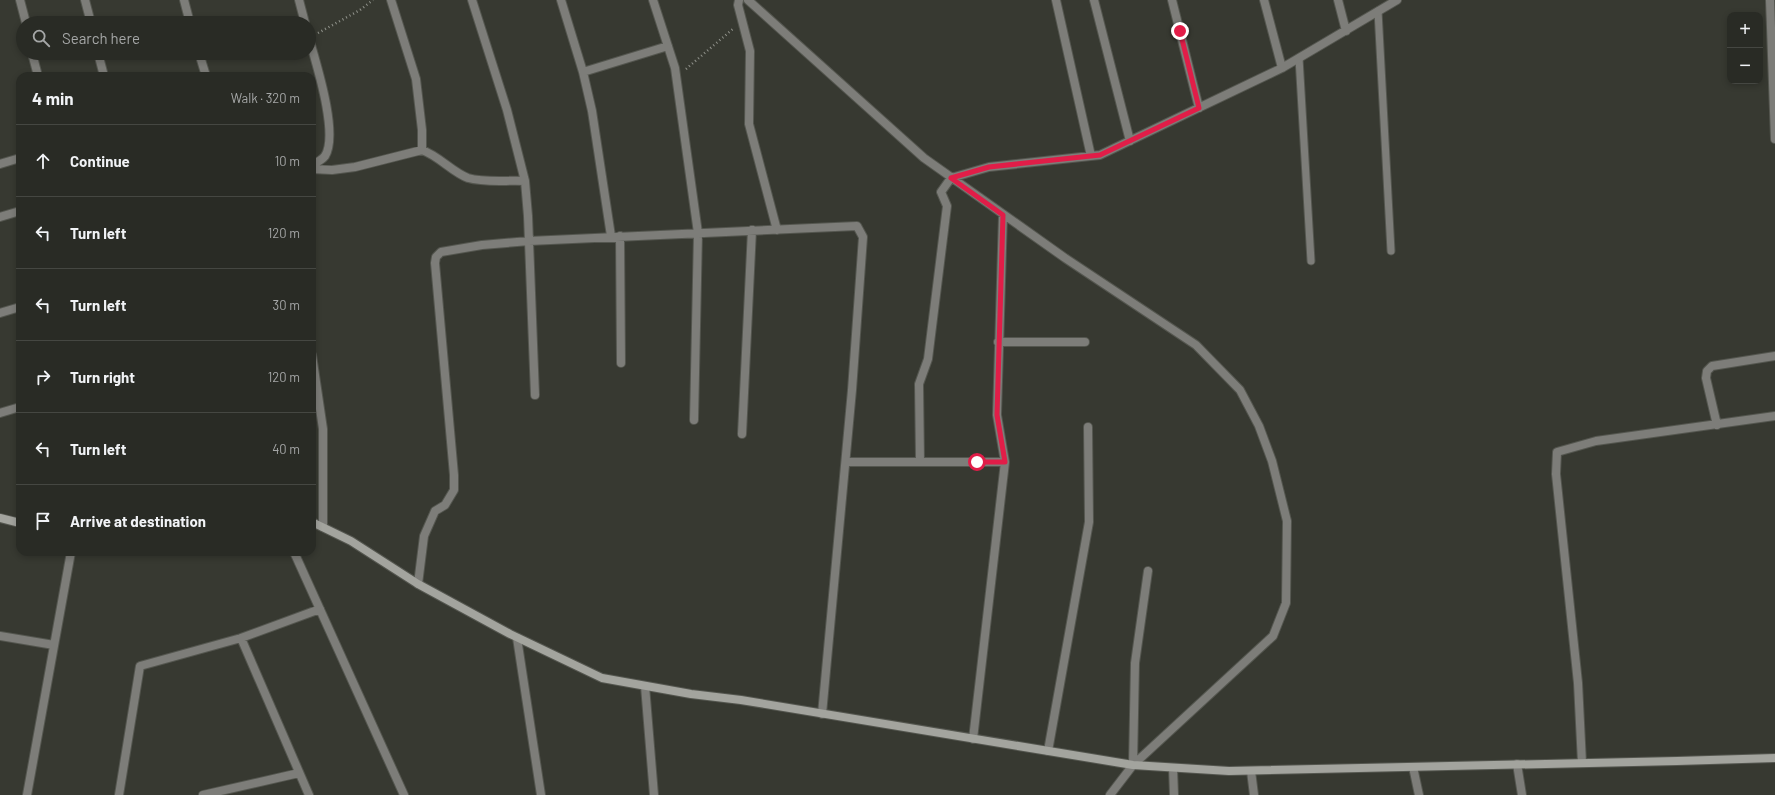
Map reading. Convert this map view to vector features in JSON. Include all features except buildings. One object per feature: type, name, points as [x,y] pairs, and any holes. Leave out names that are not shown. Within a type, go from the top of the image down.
[{"type":"street","points":[[20,0],[24,16]]},
{"type":"street","points":[[85,0],[89,16]]},
{"type":"street","points":[[184,0],[188,16]]},
{"type":"street","points":[[299,0],[303,16]]},
{"type":"street","points":[[392,0],[416,79],[422,130],[422,150]]},
{"type":"street","points":[[472,0],[507,110],[525,181],[529,241],[534,395]]},
{"type":"street","points":[[561,0],[583,72],[592,111],[611,236]]},
{"type":"street","points":[[653,0],[668,46],[676,77],[698,233],[694,420]]},
{"type":"street","points":[[739,0],[742,21],[750,51],[748,124],[777,230]]},
{"type":"street","points":[[748,0],[924,158],[1065,258],[1196,345],[1240,390],[1259,426],[1269,454],[1287,521],[1286,603],[1273,636],[1133,765],[1110,795]]},
{"type":"street","points":[[1056,0],[1091,156]]},
{"type":"street","points":[[1094,0],[1130,141]]},
{"type":"street","points":[[1172,0],[1199,108]]},
{"type":"street","points":[[1264,0],[1282,68]]},
{"type":"street","points":[[1338,0],[1346,31]]},
{"type":"street","points":[[920,462],[919,384],[928,359],[947,206],[941,192],[951,178],[989,167],[1100,155],[1282,68],[1397,0]]},
{"type":"street","points":[[1770,0],[1775,139]]},
{"type":"street","points":[[583,72],[668,46]]},
{"type":"street","points":[[34,60],[37,72]]},
{"type":"street","points":[[100,60],[103,72]]},
{"type":"street","points":[[201,60],[205,72]]},
{"type":"street","points":[[315,60],[325,98],[329,137],[329,146],[324,158],[316,163]]},
{"type":"street","points":[[316,169],[332,170],[355,167],[422,150],[430,153],[467,177],[479,180],[525,181]]},
{"type":"street","points":[[0,164],[16,159]]},
{"type":"street","points":[[0,217],[16,212]]},
{"type":"street","points":[[973,739],[1005,462],[997,415],[1003,215]]},
{"type":"street","points":[[418,584],[424,536],[435,512],[445,505],[454,490],[454,475],[435,263],[436,257],[441,252],[482,245],[529,241],[611,236],[857,226],[863,237],[846,462],[822,714]]},
{"type":"street","points":[[742,434],[752,230]]},
{"type":"street","points":[[620,236],[621,363]]},
{"type":"street","points":[[0,312],[16,308]]},
{"type":"street","points":[[998,342],[1085,342]]},
{"type":"street","points":[[1717,425],[1706,378],[1707,371],[1712,366],[1775,356]]},
{"type":"street","points":[[316,382],[323,429],[323,527]]},
{"type":"street","points":[[0,413],[16,408]]},
{"type":"street","points":[[1582,763],[1578,683],[1556,474],[1557,452],[1596,441],[1775,416]]},
{"type":"street","points":[[1048,751],[1089,522],[1088,427]]},
{"type":"street","points":[[846,462],[1005,462]]},
{"type":"street","points":[[0,518],[16,522]]},
{"type":"street","points":[[316,524],[351,540],[418,584],[517,638],[602,678],[1133,765],[1251,771],[1775,758]]},
{"type":"street","points":[[27,795],[70,556]]},
{"type":"street","points":[[296,556],[404,795]]},
{"type":"street","points":[[1133,765],[1135,663],[1148,571]]},
{"type":"street","points":[[119,795],[140,666],[241,638],[320,609]]},
{"type":"street","points":[[0,636],[54,645]]},
{"type":"street","points":[[241,638],[309,795]]},
{"type":"street","points":[[517,638],[540,795]]},
{"type":"street","points":[[645,686],[654,795]]},
{"type":"street","points":[[1517,764],[1522,795]]},
{"type":"street","points":[[1413,767],[1419,795]]},
{"type":"street","points":[[1173,768],[1174,795]]},
{"type":"street","points":[[1251,771],[1254,795]]},
{"type":"street","points":[[203,795],[299,773]]},
{"type":"lane","points":[[1378,11],[1391,251]]},
{"type":"lane","points":[[1299,58],[1311,261]]},
{"type":"path","points":[[316,34],[360,10],[373,0]]},
{"type":"path","points":[[676,77],[742,21]]},
{"type":"route","points":[[977,462],[1005,462],[997,415],[1003,215],[951,178],[989,167],[1100,155],[1199,108],[1180,31]]}]
